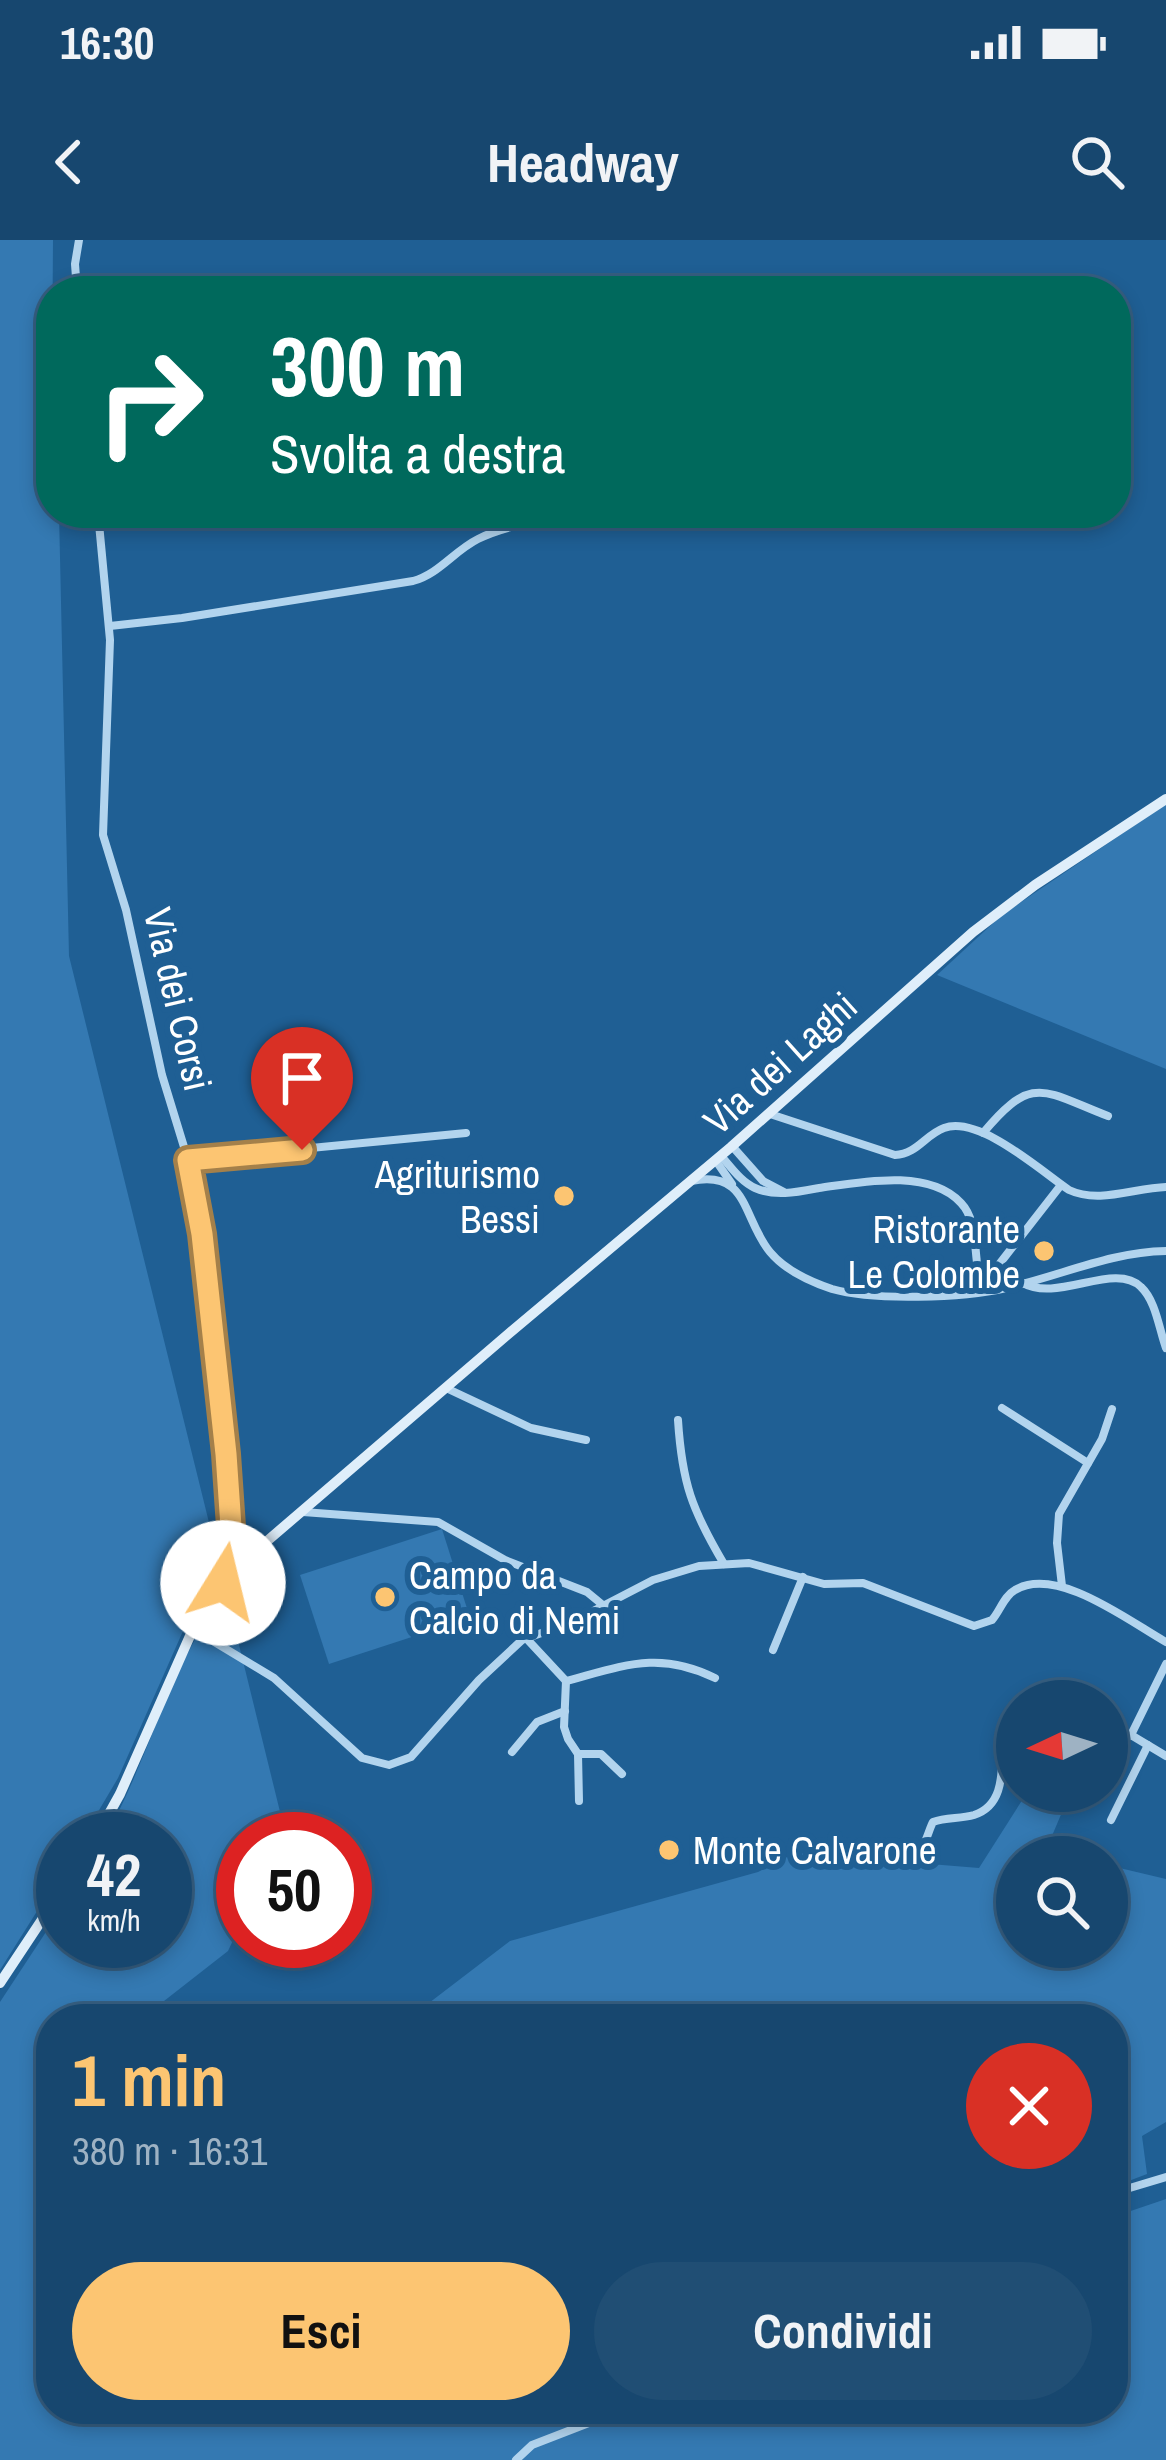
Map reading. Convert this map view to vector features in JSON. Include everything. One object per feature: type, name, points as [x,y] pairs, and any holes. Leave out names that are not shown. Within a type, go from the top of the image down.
[{"type":"main road","name":"Via dei Laghi","points":[[110,1812],[193,1629],[234,1570],[732,1147],[990,918],[1166,799]]},
{"type":"main road","points":[[0,1983],[36,1929]]},
{"type":"street","points":[[76,276],[79,240]]},
{"type":"street","name":"Via dei Corsi","points":[[100,528],[110,626],[103,835],[125,903],[202,1234],[234,1570]]},
{"type":"street","points":[[110,626],[417,580],[480,538],[517,528]]},
{"type":"street","points":[[983,1133],[1009,1103],[1036,1091],[1108,1116]]},
{"type":"street","points":[[770,1114],[895,1155],[912,1152],[939,1130],[965,1127],[983,1133],[1076,1194],[1166,1187]]},
{"type":"street","points":[[188,1160],[466,1133]]},
{"type":"street","points":[[732,1147],[763,1181],[786,1193]]},
{"type":"street","points":[[718,1158],[744,1181],[775,1193],[880,1182],[937,1185],[958,1199],[968,1213],[977,1273],[985,1291]]},
{"type":"street","points":[[718,1158],[770,1252],[814,1282],[847,1292],[985,1291],[1115,1256],[1166,1251]]},
{"type":"street","points":[[691,1180],[717,1178],[735,1187]]},
{"type":"street","points":[[985,1291],[1061,1185]]},
{"type":"street","points":[[1023,1283],[1043,1290],[1112,1279],[1132,1281],[1149,1299],[1166,1348]]},
{"type":"street","points":[[446,1388],[531,1428],[586,1440]]},
{"type":"street","points":[[1002,1408],[1088,1463]]},
{"type":"street","points":[[1062,1587],[1057,1523],[1112,1409]]},
{"type":"street","points":[[678,1420],[682,1472],[690,1500],[724,1564]]},
{"type":"street","points":[[302,1512],[438,1522],[505,1560],[579,1588],[604,1606]]},
{"type":"street","points":[[193,1629],[274,1678],[357,1754],[384,1765],[403,1762],[414,1754],[478,1680],[526,1637],[566,1624],[670,1574],[699,1566],[749,1563],[828,1584],[863,1583],[974,1626],[995,1618],[1017,1588],[1062,1587],[1166,1642]]},
{"type":"street","points":[[773,1650],[803,1577]]},
{"type":"street","points":[[526,1637],[566,1681],[566,1735],[578,1754],[579,1801]]},
{"type":"street","points":[[566,1681],[662,1662],[684,1664],[715,1678]]},
{"type":"street","points":[[1128,1737],[1166,1664]]},
{"type":"street","points":[[512,1752],[537,1723],[565,1711]]},
{"type":"street","points":[[1131,1735],[1166,1756]]},
{"type":"street","points":[[1111,1820],[1148,1745]]},
{"type":"street","points":[[578,1754],[601,1754],[622,1774]]},
{"type":"street","points":[[868,1858],[916,1853],[933,1822],[974,1815],[986,1808],[996,1792]]},
{"type":"street","points":[[1128,2188],[1166,2177]]},
{"type":"street","points":[[516,2460],[532,2445],[586,2424]]},
{"type":"shaded area","points":[[0,240],[53,240],[53,276],[36,276],[36,528],[59,528],[69,956],[220,1567],[190,1608],[118,1778],[98,1812],[36,1812],[36,1913],[0,1970]]},
{"type":"shaded area","points":[[1166,804],[1166,1069],[937,975],[1002,915]]},
{"type":"shaded area","name":"Campo da Calcio di Nemi","points":[[442,1529],[470,1618],[329,1664],[300,1575]]},
{"type":"shaded area","points":[[226,1592],[280,1812],[216,1812],[216,1960],[160,2004],[36,2004],[36,2424],[1128,2424],[1128,2212],[1166,2199],[1166,2460],[0,2460],[0,2002],[36,1947],[36,1968],[192,1968],[192,1812],[118,1812],[189,1650]]},
{"type":"shaded area","points":[[1015,1812],[1062,1812],[1052,1836],[999,1836]]},
{"type":"shaded area","points":[[996,1841],[996,1968],[1128,1968],[1128,1870],[1166,1879],[1166,2122],[1142,2136],[1147,2174],[1128,2181],[1128,2004],[428,2004],[510,1941],[758,1872],[795,1853],[979,1868]]},
{"type":"place","name":"Agriturismo Bessi","points":[[564,1196]]},
{"type":"place","name":"Ristorante Le Colombe","points":[[1044,1251]]},
{"type":"place","name":"Campo da Calcio di Nemi","points":[[385,1597]]},
{"type":"place","name":"Monte Calvarone","points":[[669,1850]]},
{"type":"route","points":[[223,1583],[234,1570],[227,1464],[202,1234],[188,1160],[302,1150]]}]
